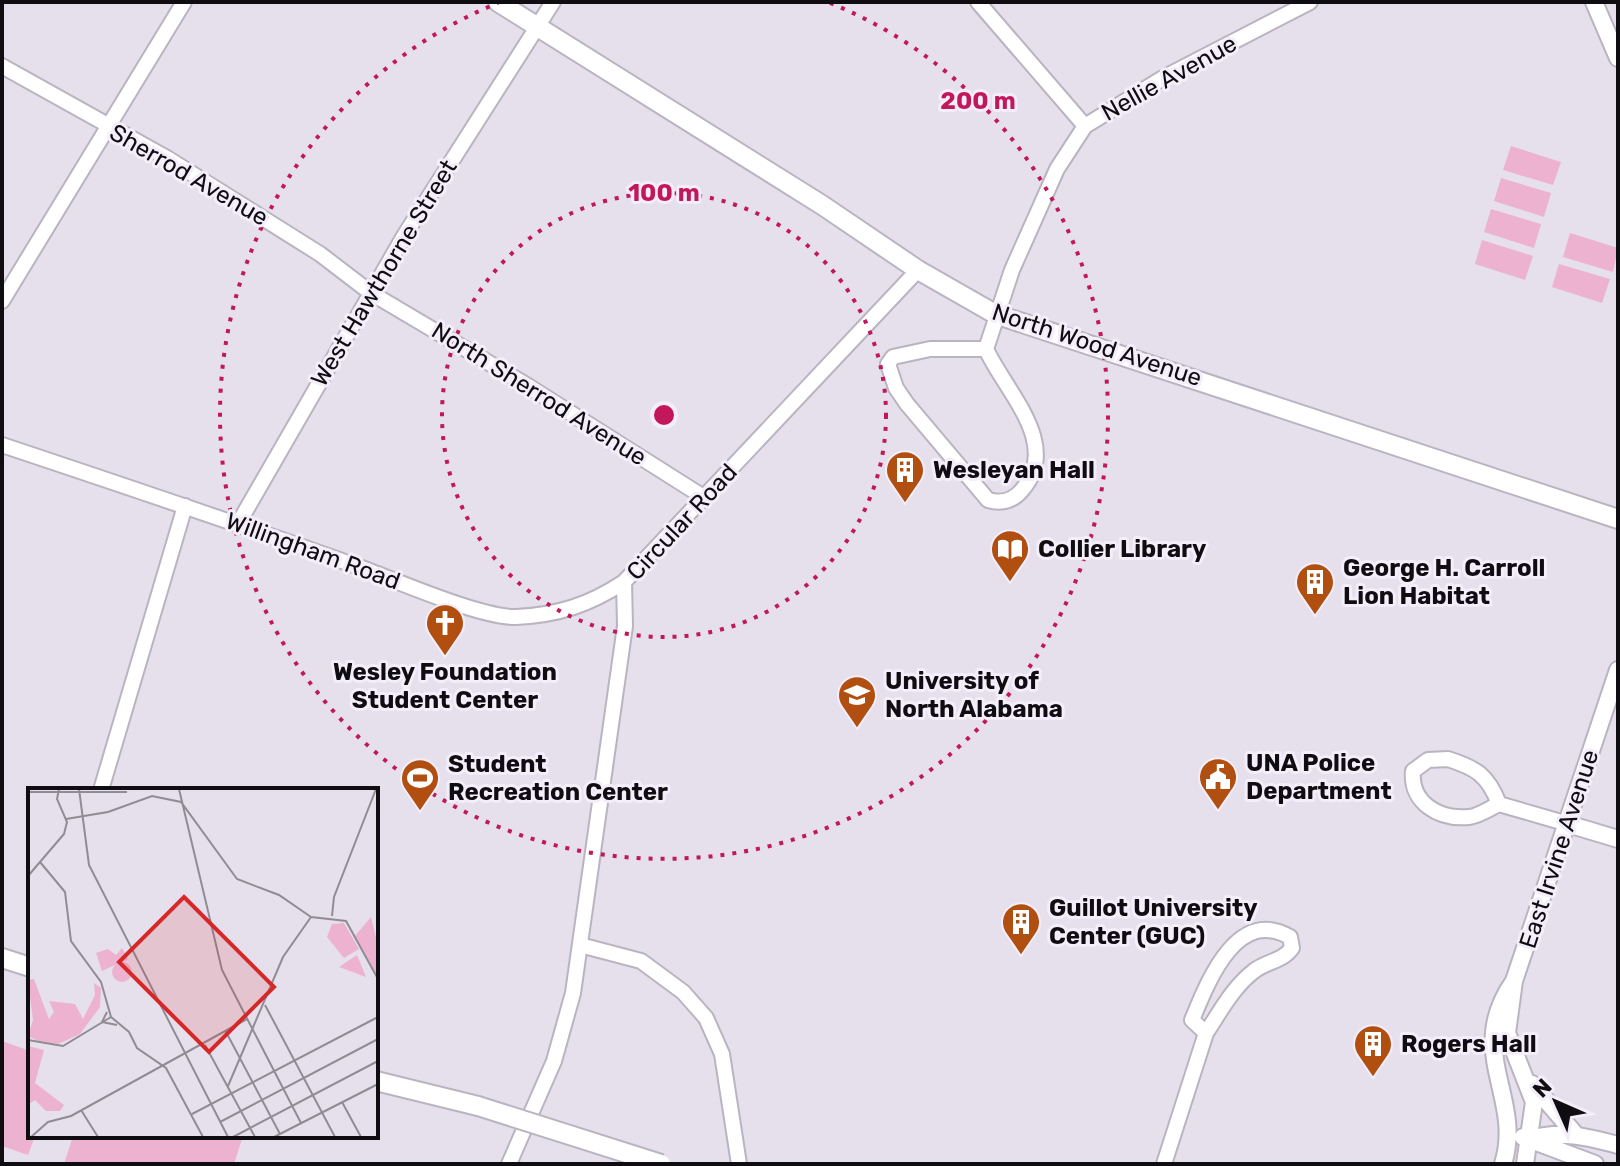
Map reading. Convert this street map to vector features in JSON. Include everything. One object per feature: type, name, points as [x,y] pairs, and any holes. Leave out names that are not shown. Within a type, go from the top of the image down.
[{"type":"main road","name":"North Wood Avenue","points":[[498,2],[822,205],[918,270],[995,314],[1618,519]]},
{"type":"main road","points":[[2,958],[28,966]]},
{"type":"main road","points":[[378,1081],[478,1106],[661,1164]]},
{"type":"street","points":[[2,301],[184,2]]},
{"type":"street","name":"West Hawthorne Street","points":[[238,524],[371,293],[553,2]]},
{"type":"street","points":[[978,2],[1085,126]]},
{"type":"street","name":"Nellie Avenue","points":[[986,349],[995,314],[1057,169],[1085,126],[1163,78],[1310,2]]},
{"type":"street","points":[[1594,2],[1618,58]]},
{"type":"street","name":"Sherrod Avenue","points":[[2,66],[107,128],[167,158],[274,225],[371,293]]},
{"type":"street","name":"Circular Road","points":[[509,1164],[554,1061],[573,993],[625,626],[624,582],[918,270]]},
{"type":"street","name":"North Sherrod Avenue","points":[[371,293],[528,386],[705,498]]},
{"type":"street","points":[[986,349],[998,376],[1029,421],[1036,439],[1036,457],[1026,485],[1017,496],[998,502],[988,500],[907,404],[896,388],[888,364],[893,357],[905,352],[986,349]]},
{"type":"street","name":"Willingham Road","points":[[2,445],[238,524],[461,604],[513,617],[566,612],[595,601],[624,582]]},
{"type":"street","points":[[102,788],[185,506]]},
{"type":"street","name":"East Irvine Avenue","points":[[1525,1164],[1534,1102],[1507,1033],[1514,981],[1618,670]]},
{"type":"street","points":[[1499,804],[1491,783],[1477,769],[1448,759],[1428,760],[1413,771],[1411,788],[1420,802],[1432,810],[1471,817],[1499,804],[1618,839]]},
{"type":"street","points":[[1164,1164],[1206,1033],[1230,996],[1255,970],[1286,957],[1292,948],[1290,937],[1279,930],[1259,931],[1236,942],[1218,960],[1192,1020],[1206,1033]]},
{"type":"street","points":[[580,945],[641,961],[683,992],[706,1018],[722,1054],[736,1128],[739,1164]]},
{"type":"street","name":"East Irvine Avenue","points":[[1503,1164],[1510,1134],[1495,1069],[1492,1034],[1501,1000],[1514,981]]},
{"type":"street","points":[[1526,1077],[1575,1134]]},
{"type":"street","points":[[1510,1134],[1595,1164]]},
{"type":"street","points":[[1531,1139],[1548,1134],[1575,1134],[1618,1145]]},
{"type":"shaded area","points":[[1511,146],[1561,162],[1553,185],[1503,170]]},
{"type":"shaded area","points":[[1501,178],[1551,193],[1544,217],[1494,201]]},
{"type":"shaded area","points":[[1491,209],[1541,224],[1534,248],[1484,232]]},
{"type":"shaded area","points":[[1570,233],[1618,248],[1613,272],[1563,257]]},
{"type":"shaded area","points":[[1482,240],[1533,256],[1525,280],[1475,264]]},
{"type":"shaded area","points":[[1559,264],[1610,279],[1602,303],[1552,287]]},
{"type":"shaded area","points":[[2,1041],[28,1050],[28,1138],[34,1138],[28,1155],[2,1146]]},
{"type":"shaded area","points":[[72,1138],[242,1138],[234,1164],[64,1164]]},
{"type":"place","name":"Wesleyan Hall","points":[[905,504]]},
{"type":"place","name":"Collier Library","points":[[1010,583]]},
{"type":"place","name":"George H. Carroll Lion Habitat","points":[[1315,616]]},
{"type":"place","name":"Wesley Foundation Student Center","points":[[445,657]]},
{"type":"place","name":"University of North Alabama","points":[[857,729]]},
{"type":"place","name":"UNA Police Department","points":[[1218,811]]},
{"type":"place","name":"Student Recreation Center","points":[[420,812]]},
{"type":"place","name":"Guillot University Center (GUC)","points":[[1021,956]]},
{"type":"place","name":"Rogers Hall","points":[[1373,1078]]}]
